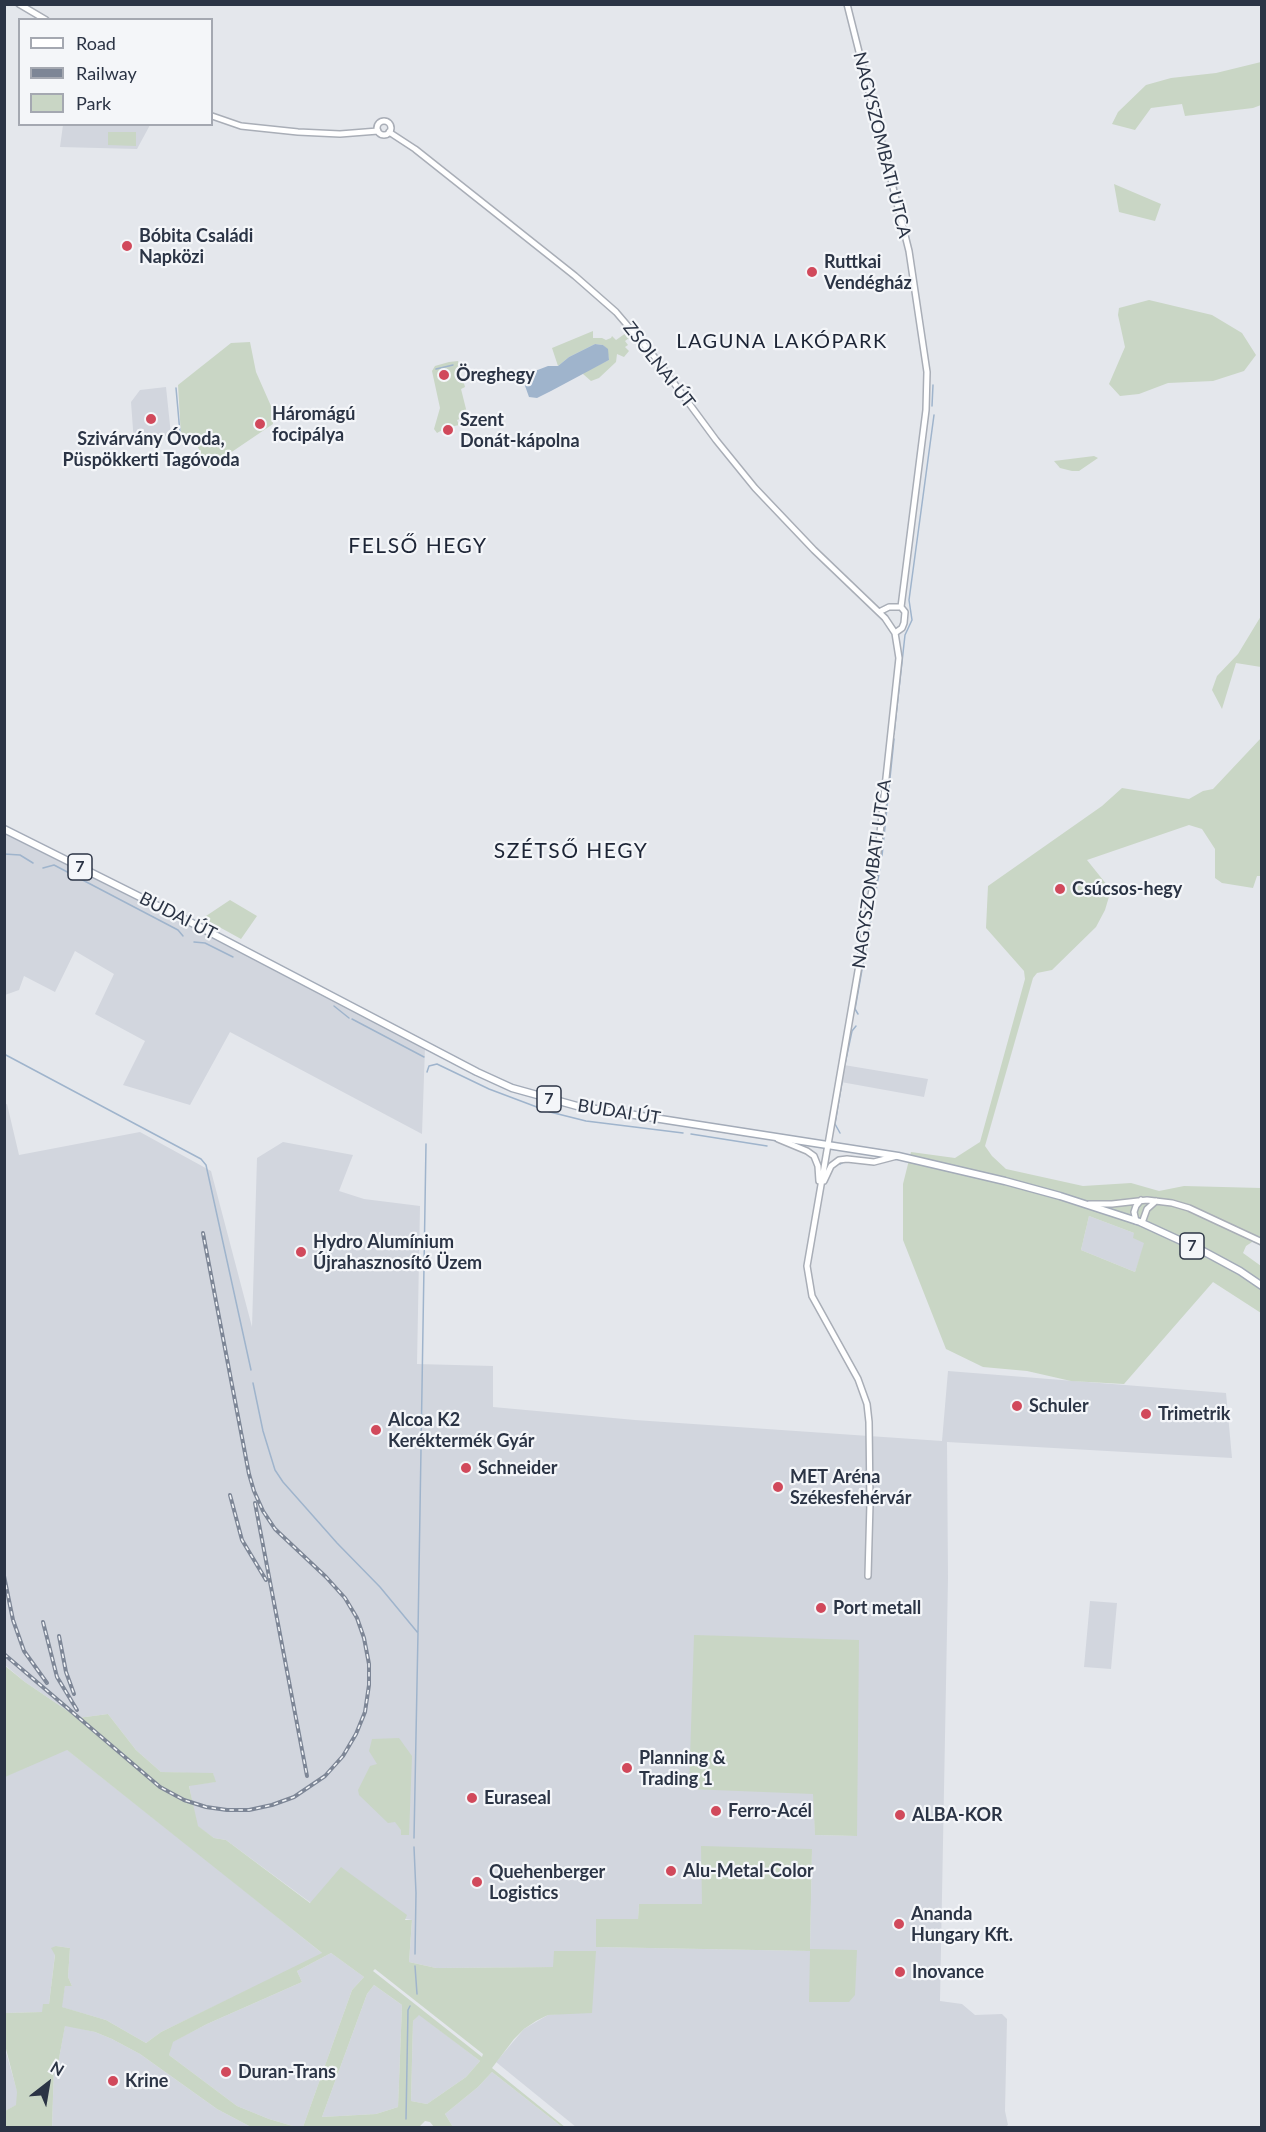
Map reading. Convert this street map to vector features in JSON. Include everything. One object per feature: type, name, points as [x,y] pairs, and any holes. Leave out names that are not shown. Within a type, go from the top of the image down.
[{"type":"main road","name":"BUDAI ÚT","points":[[4,830],[194,924],[477,1072],[512,1088],[577,1106],[898,1156],[1083,1203],[1139,1222]]},
{"type":"main road","name":"7","points":[[1139,1222],[1203,1251],[1262,1286]]},
{"type":"street","points":[[19,4],[43,18]]},
{"type":"street","name":"NAGYSZOMBATI UTCA","points":[[819,1191],[878,853],[899,658],[895,633],[902,628],[904,622],[905,612],[901,607],[928,384],[909,251],[847,4]]},
{"type":"street","points":[[213,116],[241,126],[298,132],[340,134],[378,131],[382,135],[389,132],[390,126],[385,122],[379,124],[378,131]]},
{"type":"street","name":"ZSOLNAI ÚT","points":[[389,132],[415,149],[575,276],[608,305],[647,347],[755,488],[814,550],[890,623],[895,633]]},
{"type":"street","points":[[879,612],[890,607],[901,607]]},
{"type":"street","points":[[771,1136],[807,1151],[814,1156],[819,1169],[819,1191],[807,1261],[808,1279],[814,1301],[858,1380],[867,1404],[870,1492],[868,1576]]},
{"type":"street","points":[[819,1191],[829,1169],[839,1160],[874,1162],[898,1156]]},
{"type":"street","points":[[1139,1222],[1134,1212],[1141,1200]]},
{"type":"street","points":[[1083,1203],[1112,1204],[1158,1200],[1189,1208],[1262,1242]]},
{"type":"street","points":[[1139,1222],[1147,1209],[1158,1200]]},
{"type":"shaded area","points":[[63,126],[149,126],[137,149],[60,147]]},
{"type":"shaded area","name":"Szivárvány Óvoda, Püspökkerti Tagóvoda","points":[[166,387],[171,435],[134,443],[131,402],[140,390]]},
{"type":"shaded area","points":[[4,831],[425,1048],[422,1134],[230,1032],[190,1105],[123,1085],[145,1041],[95,1014],[114,974],[75,951],[55,992],[24,976],[19,990],[5,995]]},
{"type":"shaded area","points":[[844,1065],[928,1079],[924,1097],[841,1082]]},
{"type":"shaded area","points":[[7,1104],[19,1155],[140,1132],[211,1171],[252,1327],[257,1158],[283,1142],[353,1155],[339,1191],[364,1199],[420,1206],[417,1364],[493,1366],[493,1407],[635,1420],[942,1441],[948,1371],[1226,1393],[1232,1458],[947,1442],[948,1578],[940,2001],[962,2004],[975,2015],[1002,2014],[1007,2019],[1005,2111],[1008,2125],[1005,2127],[576,2127],[496,2062],[524,2029],[548,2015],[568,2013],[553,1967],[436,1968],[409,1962],[412,1920],[311,1903],[226,1840],[214,1838],[197,1826],[189,1785],[215,1782],[213,1774],[161,1772],[136,1750],[108,1714],[78,1718],[25,1682],[5,1665],[4,1105]],"holes":[[[814,1794],[857,1836],[815,1835]],[[812,1849],[810,1949],[849,2002],[810,1951],[597,1947],[596,1919],[638,1919],[639,1904],[702,1904]]]},
{"type":"shaded area","points":[[1089,1216],[1134,1233],[1145,1243],[1135,1272],[1081,1250]]},
{"type":"shaded area","points":[[1090,1601],[1117,1603],[1111,1669],[1084,1667]]},
{"type":"shaded area","points":[[66,1749],[323,1954],[161,2032],[146,2043],[106,2020],[61,2007],[65,1986],[72,1986],[68,1977],[70,1948],[56,1946],[49,2004],[43,2012],[5,2013],[4,1777]]},
{"type":"shaded area","points":[[331,1953],[364,1977],[352,1990],[303,2127],[269,2119],[237,2106],[169,2055],[172,2042],[302,1982],[297,1971]]},
{"type":"shaded area","points":[[374,1985],[402,2005],[398,2107],[376,2114],[322,2117],[367,1994]]},
{"type":"shaded area","points":[[419,2014],[480,2061],[466,2077],[427,2104],[411,2101],[413,2021]]},
{"type":"shaded area","points":[[65,2025],[95,2032],[140,2054],[217,2109],[251,2127],[52,2128],[54,2066],[58,2064]]},
{"type":"shaded area","points":[[4,2045],[17,2091],[17,2105],[5,2111]]},
{"type":"shaded area","points":[[492,2072],[562,2127],[453,2127],[445,2114],[478,2087]]},
{"type":"green space","points":[[1261,62],[1261,105],[1253,108],[1185,116],[1182,104],[1151,108],[1135,130],[1112,124],[1118,112],[1146,85],[1171,78],[1216,73]]},
{"type":"green space","points":[[108,132],[136,132],[136,146],[108,145]]},
{"type":"green space","points":[[1114,184],[1161,204],[1155,221],[1119,212]]},
{"type":"green space","points":[[1149,300],[1212,315],[1242,333],[1256,355],[1244,371],[1213,381],[1168,383],[1139,394],[1120,396],[1109,384],[1125,347],[1118,315],[1119,308]]},
{"type":"green space","points":[[593,331],[593,338],[606,340],[612,336],[616,340],[626,333],[629,338],[625,341],[628,345],[625,347],[629,351],[624,357],[617,354],[616,362],[599,378],[591,381],[583,374],[584,372],[609,360],[607,349],[603,345],[595,344],[569,357],[558,366],[552,348]]},
{"type":"green space","points":[[250,342],[256,372],[271,406],[273,424],[208,468],[192,435],[181,436],[178,385],[231,343]]},
{"type":"green space","points":[[458,361],[465,387],[461,389],[469,421],[466,417],[457,420],[459,425],[437,433],[434,429],[440,408],[432,371],[435,366]]},
{"type":"green space","points":[[1094,456],[1098,458],[1079,471],[1060,468],[1054,461]]},
{"type":"green space","points":[[1261,616],[1261,667],[1236,663],[1222,709],[1212,690],[1217,676],[1238,654]]},
{"type":"green space","points":[[1261,738],[1261,876],[1257,876],[1253,888],[1222,883],[1215,878],[1215,849],[1202,829],[1189,825],[1087,860],[1111,890],[1105,910],[1096,927],[1052,970],[1037,973],[1033,978],[985,1146],[1006,1169],[1083,1186],[1131,1183],[1159,1191],[1184,1186],[1261,1188],[1261,1236],[1246,1246],[1243,1253],[1261,1266],[1261,1313],[1213,1282],[1124,1384],[1071,1381],[1027,1371],[983,1367],[946,1349],[903,1240],[903,1184],[911,1152],[955,1158],[980,1142],[1025,979],[1024,971],[986,928],[988,886],[1102,806],[1122,788],[1189,799],[1203,791],[1213,789]],"holes":[[[1089,1216],[1134,1233],[1133,1238],[1144,1243],[1135,1272],[1081,1250]]]},
{"type":"green space","points":[[230,900],[257,916],[241,939],[203,918]]},
{"type":"green space","points":[[694,1635],[859,1640],[857,1836],[815,1835],[813,1794],[689,1789]]},
{"type":"green space","points":[[4,1665],[78,1718],[108,1714],[136,1750],[161,1772],[213,1773],[216,1782],[189,1786],[198,1826],[214,1838],[226,1840],[310,1903],[341,1867],[407,1915],[405,1920],[412,1920],[409,1962],[436,1968],[553,1967],[554,1951],[596,1951],[592,2013],[548,2015],[536,2021],[514,2039],[492,2068],[565,2127],[562,2127],[492,2072],[478,2087],[445,2114],[453,2127],[434,2127],[430,2122],[425,2121],[419,2127],[303,2127],[352,1990],[364,1977],[331,1953],[297,1971],[302,1982],[207,2024],[173,2042],[169,2055],[237,2106],[296,2127],[251,2127],[217,2109],[140,2054],[95,2032],[65,2026],[58,2064],[54,2066],[52,2127],[5,2127],[5,2111],[16,2105],[17,2092],[5,2045],[5,2013],[42,2012],[43,2004],[49,2004],[55,1955],[51,1948],[56,1946],[70,1948],[68,1977],[72,1986],[65,1986],[62,2007],[106,2020],[146,2043],[161,2032],[322,1953],[67,1750],[5,1777]],"holes":[[[375,1969],[483,2054],[482,2057],[373,1971]],[[374,1985],[402,2005],[398,2107],[376,2114],[322,2117],[367,1994]],[[419,2015],[480,2061],[466,2077],[427,2104],[411,2101],[413,2021]]]},
{"type":"green space","points":[[399,1738],[412,1756],[409,1835],[401,1835],[401,1830],[395,1822],[388,1823],[359,1795],[358,1790],[370,1766],[377,1764],[369,1751],[372,1739]]},
{"type":"green space","points":[[701,1846],[812,1849],[810,1949],[857,1950],[855,1995],[849,2002],[809,2002],[810,1951],[596,1947],[596,1919],[638,1919],[639,1904],[702,1904]]},
{"type":"water","points":[[595,344],[603,345],[608,349],[609,360],[537,398],[529,397],[524,383],[535,371],[548,366],[558,366],[569,357]]},
{"type":"waterway","points":[[436,369],[453,365]]},
{"type":"waterway","points":[[932,406],[933,385]]},
{"type":"waterway","points":[[176,388],[180,433]]},
{"type":"waterway","points":[[894,734],[905,635],[912,620],[909,600],[934,415]]},
{"type":"waterway","points":[[882,856],[894,739]]},
{"type":"waterway","points":[[4,854],[20,855],[33,863]]},
{"type":"waterway","points":[[43,868],[54,865],[178,930],[183,936]]},
{"type":"waterway","points":[[858,1014],[855,1009],[880,868]]},
{"type":"waterway","points":[[194,942],[205,943],[233,957]]},
{"type":"waterway","points":[[334,1006],[349,1018]]},
{"type":"waterway","points":[[352,1019],[424,1057]]},
{"type":"waterway","points":[[845,1064],[852,1031],[856,1026]]},
{"type":"waterway","points":[[4,1054],[201,1159],[206,1165],[251,1370]]},
{"type":"waterway","points":[[427,1072],[429,1066],[437,1064],[489,1089],[550,1112],[586,1121],[683,1133]]},
{"type":"waterway","points":[[840,1133],[835,1124],[842,1082]]},
{"type":"waterway","points":[[691,1134],[767,1146]]},
{"type":"waterway","points":[[418,1632],[426,1144]]},
{"type":"waterway","points":[[840,1164],[845,1161]]},
{"type":"waterway","points":[[253,1383],[263,1431],[275,1470],[283,1482],[380,1587],[418,1633],[414,1838]]},
{"type":"waterway","points":[[414,1847],[415,1954]]},
{"type":"waterway","points":[[415,1966],[417,1994]]},
{"type":"waterway","points":[[406,2119],[408,2010],[410,2006]]},
{"type":"railway","points":[[4,1654],[160,1787],[184,1800],[206,1807],[249,1810],[294,1797],[325,1776],[343,1756],[356,1734],[365,1712],[369,1685],[369,1664],[364,1638],[357,1618],[345,1598],[275,1529],[254,1491],[203,1233]]},
{"type":"railway","points":[[230,1495],[242,1540],[266,1580]]},
{"type":"railway","points":[[255,1503],[307,1776]]},
{"type":"railway","points":[[4,1576],[13,1620],[24,1651],[47,1683]]},
{"type":"railway","points":[[43,1622],[57,1677],[77,1710]]},
{"type":"railway","points":[[59,1636],[66,1672],[74,1694]]},
{"type":"place","name":"Bóbita Családi Napközi","points":[[127,246]]},
{"type":"place","name":"Ruttkai Vendégház","points":[[812,272]]},
{"type":"place","name":"Öreghegy","points":[[444,375]]},
{"type":"place","name":"Szivárvány Óvoda, Püspökkerti Tagóvoda","points":[[151,419]]},
{"type":"place","name":"Háromágú focipálya","points":[[260,424]]},
{"type":"place","name":"Szent Donát-kápolna","points":[[448,430]]},
{"type":"place","name":"Csúcsos-hegy","points":[[1060,889]]},
{"type":"place","name":"Hydro Alumínium Újrahasznosító Üzem","points":[[301,1252]]},
{"type":"place","name":"Schuler","points":[[1017,1406]]},
{"type":"place","name":"Trimetrik","points":[[1146,1414]]},
{"type":"place","name":"Alcoa K2 Keréktermék Gyár","points":[[376,1430]]},
{"type":"place","name":"Schneider","points":[[466,1468]]},
{"type":"place","name":"MET Aréna Székesfehérvár","points":[[778,1487]]},
{"type":"place","name":"Port metall","points":[[821,1608]]},
{"type":"place","name":"Planning & Trading 1","points":[[627,1768]]},
{"type":"place","name":"Euraseal","points":[[472,1798]]},
{"type":"place","name":"Ferro-Acél","points":[[716,1811]]},
{"type":"place","name":"ALBA-KOR","points":[[900,1815]]},
{"type":"place","name":"Alu-Metal-Color","points":[[671,1871]]},
{"type":"place","name":"Quehenberger Logistics","points":[[477,1882]]},
{"type":"place","name":"Ananda Hungary Kft.","points":[[899,1924]]},
{"type":"place","name":"Inovance","points":[[900,1972]]},
{"type":"place","name":"Duran-Trans","points":[[226,2072]]},
{"type":"place","name":"Krine","points":[[113,2081]]},
{"type":"district","name":"LAGUNA LAKÓPARK","points":[[782,342]]},
{"type":"district","name":"FELSŐ HEGY","points":[[418,546]]},
{"type":"district","name":"SZÉTSŐ HEGY","points":[[571,851]]}]
